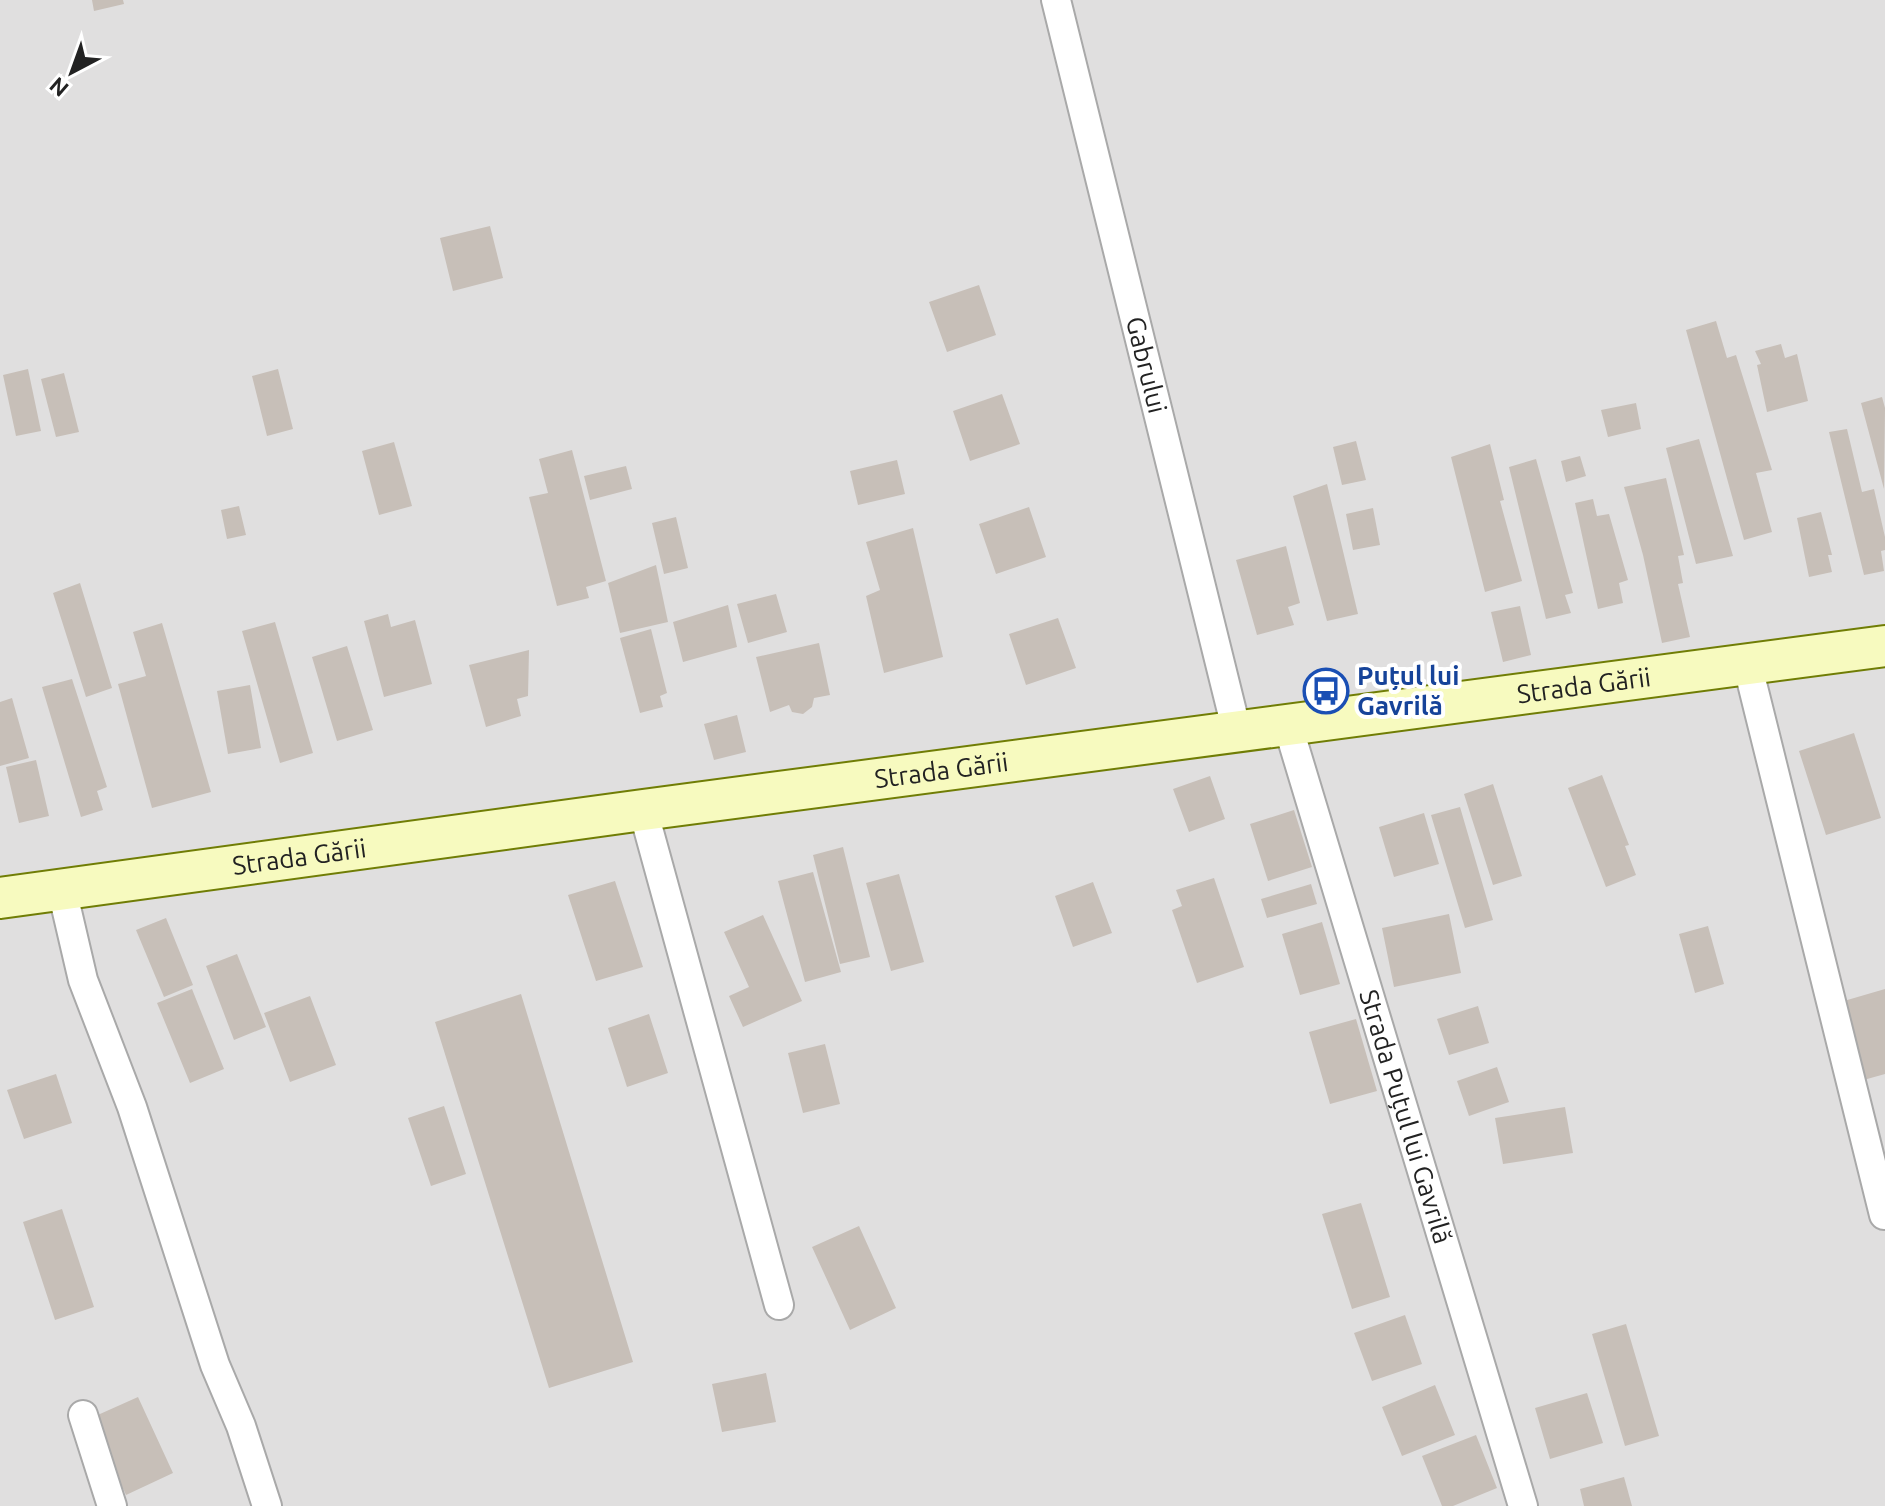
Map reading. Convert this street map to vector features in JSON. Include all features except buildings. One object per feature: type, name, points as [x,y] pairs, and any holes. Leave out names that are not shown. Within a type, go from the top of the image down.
[{"type":"main road","name":"Strada Gării","points":[[0,898],[1885,646]]},
{"type":"street","name":"Gabrului","points":[[1056,0],[1237,732]]},
{"type":"street","points":[[1747,663],[1884,1215]]},
{"type":"street","name":"Strada Puțul lui Gavrilă","points":[[1288,726],[1523,1506]]},
{"type":"street","points":[[643,810],[779,1305]]},
{"type":"street","points":[[62,890],[83,980],[132,1107],[215,1365],[241,1426],[267,1506]]},
{"type":"street","points":[[83,1415],[112,1506]]},
{"type":"shaded area","points":[[0,0],[1885,0],[1885,1506],[0,1506]]},
{"type":"place","name":"Puțul lui Gavrilă","points":[[1326,691]]}]
